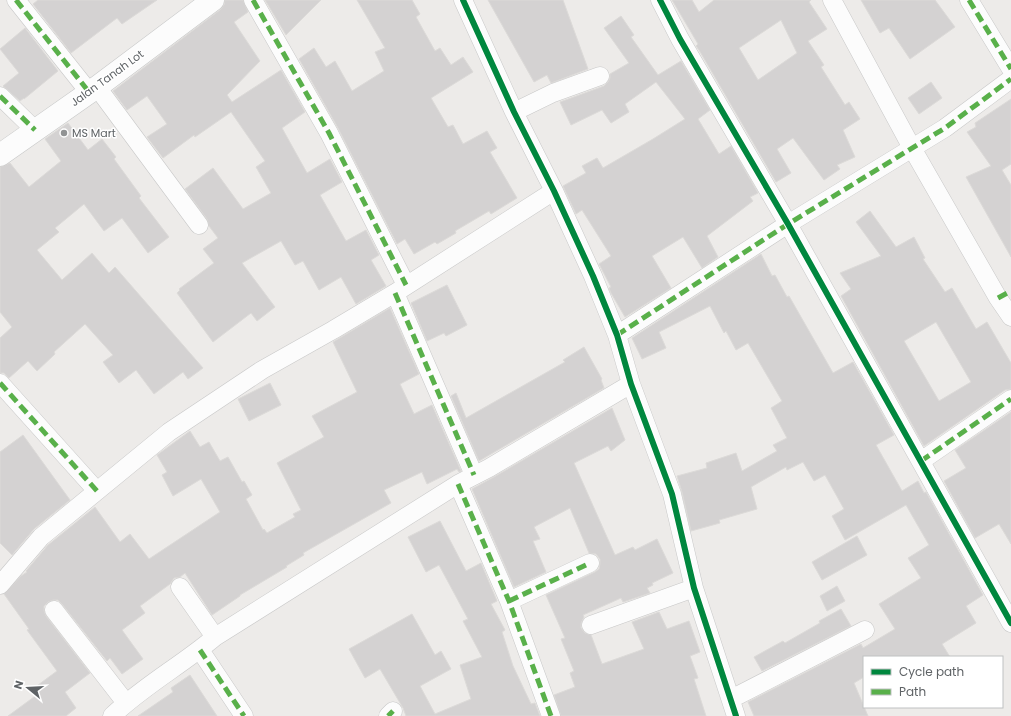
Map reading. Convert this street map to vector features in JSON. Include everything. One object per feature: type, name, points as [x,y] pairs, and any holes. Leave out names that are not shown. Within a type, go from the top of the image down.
[{"type":"main road","name":"Jalan Tanah Lot","points":[[0,155],[93,90],[213,0]]},
{"type":"street","points":[[16,0],[93,90],[199,225]]},
{"type":"street","points":[[253,0],[329,133],[401,289],[474,475]]},
{"type":"street","points":[[463,0],[514,112],[554,191],[593,276],[617,335],[631,384],[672,494],[694,588],[733,708],[865,630]]},
{"type":"street","points":[[660,0],[680,39],[788,224],[1011,623]]},
{"type":"street","points":[[832,0],[912,148],[1005,294],[1011,317]]},
{"type":"street","points":[[968,0],[1011,69]]},
{"type":"street","points":[[514,112],[553,93],[600,76]]},
{"type":"street","points":[[617,335],[788,224],[945,128],[1011,80]]},
{"type":"street","points":[[0,96],[35,130]]},
{"type":"street","points":[[0,585],[41,537],[169,432],[262,370],[334,330],[401,289],[554,191]]},
{"type":"street","points":[[0,383],[98,491]]},
{"type":"street","points":[[112,716],[126,703],[216,637],[458,484],[631,384]]},
{"type":"street","points":[[921,461],[1011,399]]},
{"type":"street","points":[[458,484],[509,601],[551,716]]},
{"type":"street","points":[[509,601],[590,563]]},
{"type":"street","points":[[180,587],[216,637]]},
{"type":"street","points":[[591,625],[694,588]]},
{"type":"street","points":[[54,610],[126,703]]},
{"type":"street","points":[[200,650],[244,716]]},
{"type":"building","points":[[38,0],[157,0],[122,24],[117,18],[71,53],[33,4]]},
{"type":"building","points":[[225,0],[243,0],[248,12],[234,22],[260,61],[227,95],[232,102],[281,70],[305,112],[282,128],[307,173],[330,159],[342,182],[320,195],[346,241],[366,230],[379,255],[371,260],[386,286],[356,304],[341,277],[319,290],[303,261],[295,265],[281,241],[242,263],[275,307],[257,321],[251,313],[213,342],[177,293],[180,290],[179,289],[214,263],[203,249],[218,238],[209,226],[207,219],[185,189],[213,168],[243,209],[271,193],[256,167],[265,161],[231,112],[195,137],[194,135],[163,158],[147,137],[167,124],[147,96],[127,110],[113,91],[220,10],[224,5]]},
{"type":"building","points":[[265,0],[321,0],[286,35]]},
{"type":"building","points":[[357,0],[412,0],[420,14],[416,17],[435,51],[440,48],[451,65],[463,57],[473,72],[431,98],[448,127],[453,125],[463,144],[487,131],[497,148],[490,152],[517,198],[491,214],[489,211],[455,231],[456,233],[437,244],[435,242],[414,254],[405,239],[397,244],[338,128],[299,59],[314,48],[326,67],[335,61],[352,91],[384,71],[375,52],[385,48]]},
{"type":"building","points":[[488,0],[563,0],[588,69],[551,83],[547,75],[534,82]]},
{"type":"building","points":[[672,0],[692,0],[699,12],[714,0],[811,0],[809,2],[827,29],[808,41],[824,65],[821,67],[845,105],[849,102],[860,119],[843,130],[855,157],[837,165],[840,169],[824,180],[793,138],[777,149],[791,173],[776,182],[696,46],[698,44]],"holes":[[[781,20],[797,53],[758,80],[739,48]]]},
{"type":"building","points":[[861,0],[935,0],[955,27],[910,59],[889,28],[880,33]]},
{"type":"building","points":[[621,16],[634,35],[631,37],[658,75],[681,61],[710,110],[698,119],[719,154],[731,146],[758,193],[750,197],[753,201],[707,236],[718,257],[702,268],[683,237],[652,256],[671,288],[625,317],[611,293],[609,288],[611,287],[599,264],[611,256],[582,210],[576,214],[563,186],[586,173],[582,166],[597,158],[603,168],[685,119],[656,82],[625,104],[629,112],[611,123],[602,110],[571,125],[560,102],[604,86],[610,78],[610,74],[629,63],[604,28]]},
{"type":"building","points":[[25,28],[58,71],[20,101],[3,86],[19,73],[0,49]]},
{"type":"building","points":[[931,82],[942,98],[919,114],[908,98]]},
{"type":"building","points":[[1011,99],[1011,164],[1002,170],[1011,185],[1011,257],[966,177],[991,166],[967,132],[976,127],[975,123]]},
{"type":"building","points":[[68,123],[88,150],[102,139],[116,157],[114,159],[141,196],[139,198],[169,237],[148,253],[122,218],[104,231],[84,204],[55,228],[59,232],[37,250],[62,280],[92,253],[109,273],[115,267],[203,368],[188,379],[183,372],[154,394],[136,370],[119,383],[103,362],[113,355],[85,324],[54,352],[55,354],[37,371],[28,361],[9,378],[4,373],[0,373],[0,338],[12,327],[0,312],[0,167],[10,163],[29,187],[61,161],[45,139]]},
{"type":"building","points":[[870,211],[896,247],[914,237],[925,258],[923,259],[945,292],[952,288],[976,329],[987,322],[1011,363],[1011,389],[1005,390],[924,446],[841,296],[851,289],[840,273],[881,256],[856,222]],"holes":[[[936,322],[971,382],[939,401],[904,341]]]},
{"type":"building","points":[[761,254],[772,276],[775,275],[787,297],[789,296],[833,373],[853,362],[894,435],[876,445],[902,491],[918,481],[924,493],[926,492],[983,595],[966,606],[976,623],[942,644],[949,656],[863,656],[863,678],[854,683],[863,704],[863,708],[865,708],[868,716],[754,716],[748,702],[861,644],[863,648],[895,629],[879,604],[921,578],[908,558],[929,545],[906,505],[845,540],[832,516],[844,509],[825,475],[814,481],[803,462],[787,470],[786,467],[751,487],[757,509],[719,520],[720,523],[691,531],[677,476],[707,468],[706,463],[736,453],[742,471],[777,451],[773,445],[787,438],[771,408],[782,401],[748,343],[736,350],[726,331],[724,333],[710,306],[659,332],[666,348],[642,359],[632,338]]},
{"type":"building","points":[[447,285],[467,325],[446,336],[444,333],[427,341],[411,303]]},
{"type":"building","points":[[390,308],[419,374],[400,384],[414,414],[432,405],[461,471],[459,472],[457,469],[427,484],[422,472],[384,490],[391,503],[303,553],[304,555],[286,566],[287,567],[240,595],[212,615],[185,573],[180,577],[174,578],[170,584],[140,606],[145,613],[122,630],[143,659],[122,674],[110,658],[107,661],[58,600],[48,602],[44,606],[46,616],[90,673],[65,692],[76,708],[66,716],[8,716],[38,694],[34,688],[57,671],[27,630],[29,629],[4,594],[21,576],[27,572],[26,571],[48,545],[95,507],[120,542],[130,534],[149,559],[220,512],[201,479],[173,496],[162,475],[167,472],[157,455],[190,431],[200,447],[209,442],[220,461],[228,457],[242,482],[244,481],[252,495],[246,499],[263,530],[264,529],[267,533],[295,517],[293,514],[301,510],[277,463],[324,437],[312,416],[357,392],[333,342]]},
{"type":"building","points":[[584,347],[602,379],[604,388],[479,461],[451,396],[456,393],[466,418],[565,362],[563,360]]},
{"type":"building","points":[[270,383],[281,405],[249,421],[238,399]]},
{"type":"building","points":[[612,408],[625,440],[611,451],[608,446],[574,463],[615,555],[633,547],[635,550],[657,539],[673,573],[652,583],[653,585],[647,588],[650,593],[623,602],[621,598],[583,615],[584,617],[581,623],[581,628],[585,633],[591,635],[602,664],[644,649],[632,622],[659,612],[667,629],[689,621],[700,652],[690,656],[698,678],[694,679],[706,716],[561,716],[554,695],[575,687],[570,673],[574,671],[561,639],[565,638],[546,595],[595,572],[599,569],[600,559],[596,554],[589,553],[570,508],[534,527],[540,539],[533,541],[546,572],[514,587],[472,489]]},
{"type":"building","points":[[1011,412],[1011,544],[999,524],[975,538],[944,481],[966,468],[955,450]]},
{"type":"building","points":[[23,435],[70,500],[34,529],[12,555],[0,543],[0,452]]},
{"type":"building","points":[[440,521],[466,571],[481,563],[497,601],[491,604],[505,630],[502,632],[513,666],[531,704],[535,703],[540,716],[406,716],[403,708],[380,669],[365,678],[349,649],[412,614],[435,655],[441,651],[451,669],[420,686],[435,714],[471,699],[460,665],[482,657],[463,621],[468,619],[439,565],[426,572],[408,537]]},
{"type":"building","points":[[857,536],[867,555],[822,580],[812,562]]},
{"type":"building","points":[[837,586],[845,601],[827,611],[820,596]]},
{"type":"building","points":[[841,609],[851,626],[762,671],[754,657],[783,641],[785,643]]},
{"type":"building","points":[[190,675],[217,716],[138,716],[173,692],[171,688]]},
{"type":"marked path","points":[[16,0],[89,92]]},
{"type":"marked path","points":[[253,0],[329,133],[406,285]]},
{"type":"marked path","points":[[969,0],[1011,69]]},
{"type":"marked path","points":[[617,335],[788,224],[945,128],[1011,79]]},
{"type":"marked path","points":[[0,96],[35,130]]},
{"type":"marked path","points":[[998,298],[1011,291]]},
{"type":"marked path","points":[[395,293],[474,475]]},
{"type":"marked path","points":[[0,383],[97,491]]},
{"type":"marked path","points":[[921,461],[1011,399]]},
{"type":"marked path","points":[[458,484],[509,601],[551,716]]},
{"type":"marked path","points":[[509,601],[590,563]]},
{"type":"marked path","points":[[200,650],[244,716]]},
{"type":"marked path","points":[[388,716],[393,711]]},
{"type":"cycle path","points":[[463,0],[514,112],[554,191],[593,276],[617,335],[631,384],[672,494],[694,588],[736,716]]},
{"type":"cycle path","points":[[660,0],[680,39],[788,224],[1011,623]]},
{"type":"place","name":"MS Mart","points":[[64,133]]}]
